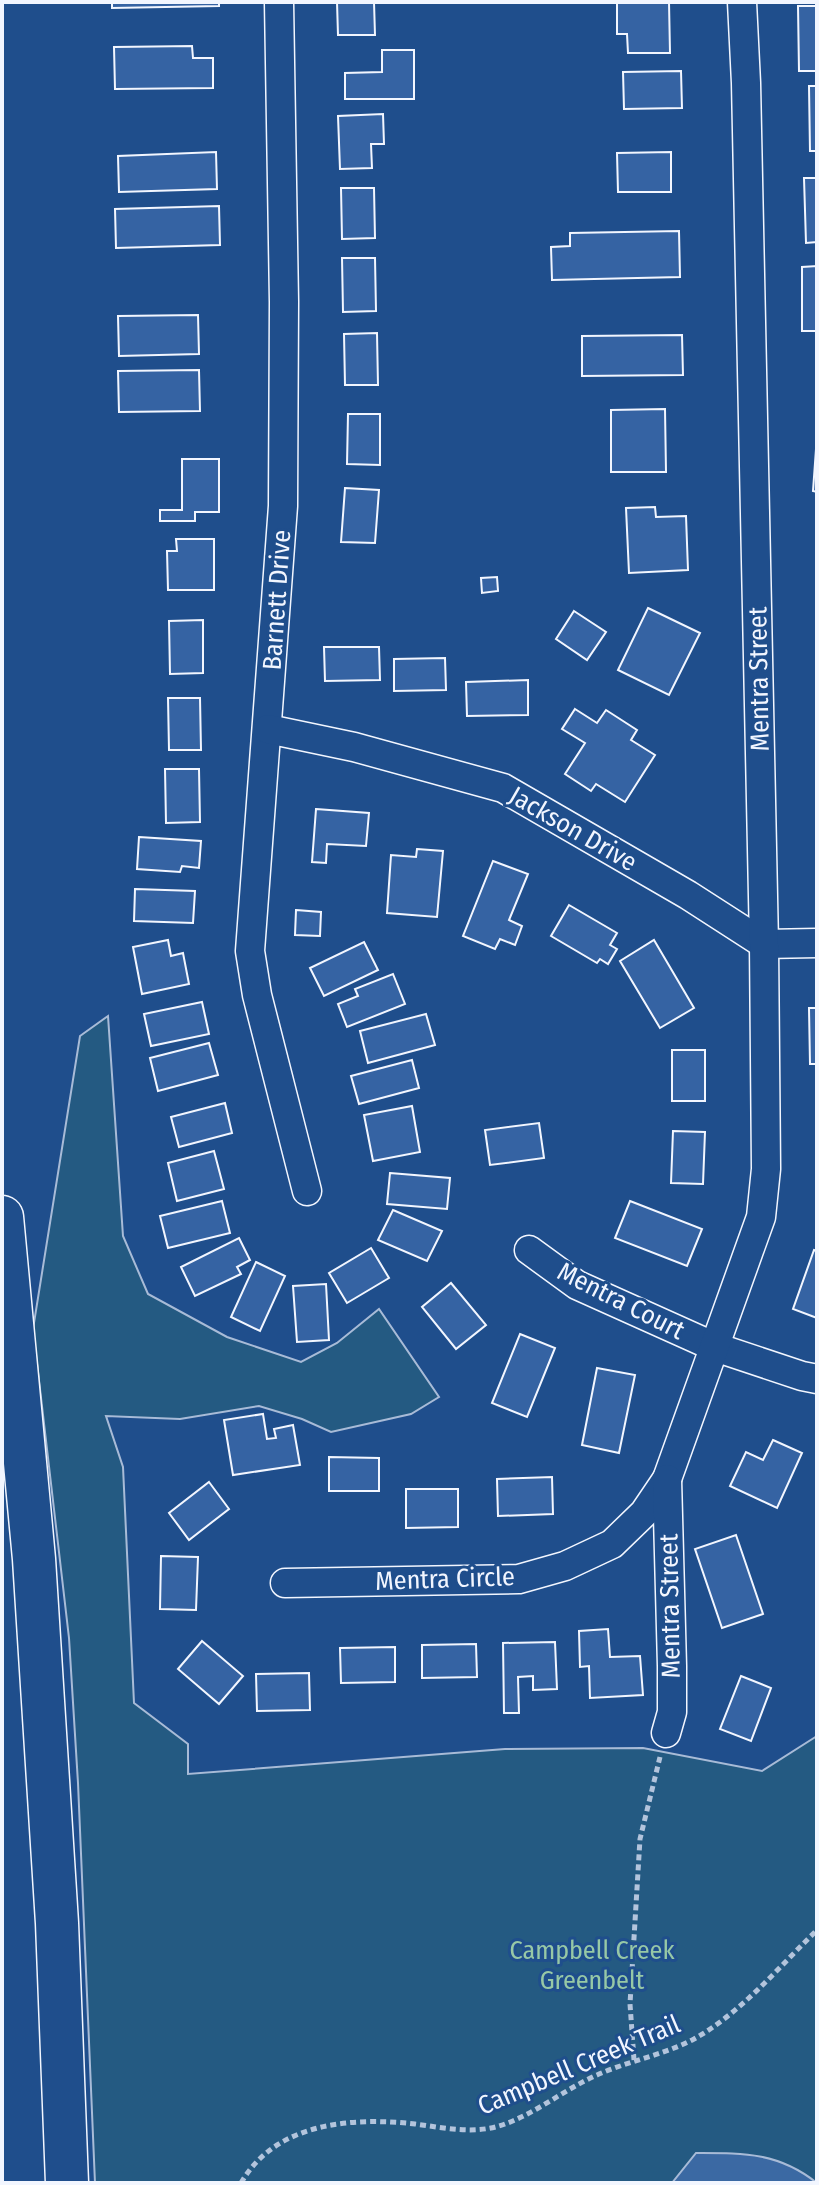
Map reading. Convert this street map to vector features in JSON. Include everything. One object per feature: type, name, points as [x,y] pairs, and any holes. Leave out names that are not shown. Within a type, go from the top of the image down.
[{"type":"highway","points":[[2,1217],[34,1559],[57,1923],[67,2183]]},
{"type":"street","name":"Barnett Drive","points":[[279,2],[284,302],[283,506],[250,951],[257,995],[307,1191]]},
{"type":"street","name":"Mentra Street","points":[[715,1347],[761,1217],[766,1169],[764,944],[742,2]]},
{"type":"street","name":"Jackson Drive","points":[[268,729],[354,747],[503,788],[688,895],[764,944]]},
{"type":"street","points":[[764,944],[817,943]]},
{"type":"street","name":"Mentra Court","points":[[529,1250],[577,1285],[715,1347],[817,1379]]},
{"type":"street","name":"Mentra Circle","points":[[285,1583],[519,1579],[565,1566],[612,1544],[644,1513],[667,1479],[715,1347]]},
{"type":"street","name":"Mentra Street","points":[[666,1733],[672,1712],[667,1479]]},
{"type":"path","points":[[634,2061],[630,2004],[640,1839],[666,1733]]},
{"type":"path","name":"Campbell Creek Trail","points":[[241,2183],[269,2150],[309,2130],[335,2124],[396,2122],[474,2131],[507,2124],[587,2080],[691,2041],[734,2011],[817,1930]]},
{"type":"green space","name":"Campbell Creek Greenbelt","points":[[108,1016],[123,1236],[148,1294],[227,1337],[301,1362],[337,1343],[379,1309],[439,1397],[411,1414],[331,1432],[259,1406],[180,1419],[106,1416],[123,1467],[134,1703],[188,1744],[188,1774],[505,1749],[643,1748],[762,1771],[817,1736],[817,2183],[95,2183],[69,1638],[33,1329],[80,1036]]},
{"type":"shaded area","points":[[696,2153],[760,2156],[788,2165],[817,2183],[672,2183]]},
{"type":"building","points":[[112,2],[219,2],[219,6],[112,8]]},
{"type":"building","points":[[337,2],[374,2],[375,35],[338,35]]},
{"type":"building","points":[[617,2],[669,2],[670,53],[628,53],[627,34],[617,34]]},
{"type":"building","points":[[798,6],[817,6],[817,71],[799,71]]},
{"type":"building","points":[[192,46],[193,58],[213,58],[213,88],[115,89],[114,47]]},
{"type":"building","points":[[382,50],[414,50],[414,99],[345,99],[345,73],[382,72]]},
{"type":"building","points":[[681,71],[682,108],[624,109],[623,72]]},
{"type":"building","points":[[809,86],[817,86],[817,151],[810,151]]},
{"type":"building","points":[[383,114],[384,144],[371,144],[372,168],[340,169],[338,116]]},
{"type":"building","points":[[216,152],[217,189],[119,192],[118,156]]},
{"type":"building","points":[[671,152],[671,192],[618,192],[617,153]]},
{"type":"building","points":[[804,178],[817,178],[817,242],[806,243]]},
{"type":"building","points":[[341,188],[374,188],[375,238],[342,239]]},
{"type":"building","points":[[219,206],[220,245],[116,248],[115,209]]},
{"type":"building","points":[[679,231],[680,277],[552,280],[551,247],[570,246],[570,233]]},
{"type":"building","points":[[342,258],[375,258],[376,311],[343,312]]},
{"type":"building","points":[[817,266],[817,331],[802,331],[802,267]]},
{"type":"building","points":[[198,315],[199,354],[119,356],[118,316]]},
{"type":"building","points":[[377,333],[378,385],[345,385],[344,334]]},
{"type":"building","points":[[682,335],[683,375],[582,376],[582,336]]},
{"type":"building","points":[[199,370],[200,411],[119,412],[118,371]]},
{"type":"building","points":[[665,409],[666,472],[611,472],[611,410]]},
{"type":"building","points":[[348,414],[380,414],[380,465],[347,464]]},
{"type":"building","points":[[817,449],[817,492],[813,491]]},
{"type":"building","points":[[182,459],[219,459],[219,512],[195,512],[195,521],[160,521],[160,510],[182,510]]},
{"type":"building","points":[[345,488],[379,490],[375,543],[341,542]]},
{"type":"building","points":[[655,507],[656,517],[686,516],[688,570],[629,573],[626,508]]},
{"type":"building","points":[[176,539],[214,539],[214,590],[168,590],[167,551],[177,551]]},
{"type":"building","points":[[497,577],[498,591],[482,593],[481,578]]},
{"type":"building","points":[[648,608],[700,633],[669,695],[618,670]]},
{"type":"building","points":[[574,611],[606,632],[587,660],[556,639]]},
{"type":"building","points":[[203,620],[203,673],[170,674],[169,621]]},
{"type":"building","points":[[324,647],[379,647],[380,680],[325,681]]},
{"type":"building","points":[[445,658],[446,690],[394,691],[394,659]]},
{"type":"building","points":[[528,680],[528,715],[467,716],[466,682]]},
{"type":"building","points":[[168,698],[200,698],[201,750],[169,750]]},
{"type":"building","points":[[575,709],[597,723],[606,710],[637,730],[631,740],[655,755],[625,802],[596,784],[591,791],[565,774],[585,743],[562,729]]},
{"type":"building","points":[[165,769],[199,769],[200,822],[166,823]]},
{"type":"building","points":[[316,809],[369,813],[366,846],[327,844],[326,863],[312,862]]},
{"type":"building","points":[[139,837],[201,841],[199,868],[182,866],[180,872],[137,869]]},
{"type":"building","points":[[417,849],[443,851],[437,917],[387,913],[391,855],[416,857]]},
{"type":"building","points":[[493,861],[528,874],[509,920],[522,926],[515,945],[500,939],[495,949],[463,936]]},
{"type":"building","points":[[135,889],[195,891],[193,923],[134,921]]},
{"type":"building","points":[[569,905],[617,933],[610,945],[617,949],[608,964],[600,959],[597,963],[551,936]]},
{"type":"building","points":[[296,910],[321,912],[320,936],[295,935]]},
{"type":"building","points":[[168,940],[171,956],[183,953],[189,984],[142,994],[133,947]]},
{"type":"building","points":[[654,940],[694,1008],[660,1028],[620,961]]},
{"type":"building","points":[[364,942],[378,970],[324,996],[310,968]]},
{"type":"building","points":[[393,974],[405,1004],[347,1027],[338,1004],[358,996],[355,989]]},
{"type":"building","points":[[202,1002],[209,1034],[151,1046],[144,1014]]},
{"type":"building","points":[[809,1008],[817,1008],[817,1064],[810,1064]]},
{"type":"building","points":[[426,1014],[435,1045],[368,1063],[360,1031]]},
{"type":"building","points":[[209,1043],[218,1075],[158,1091],[150,1058]]},
{"type":"building","points":[[672,1050],[705,1050],[705,1101],[672,1101]]},
{"type":"building","points":[[412,1060],[419,1088],[359,1104],[351,1076]]},
{"type":"building","points":[[225,1103],[232,1133],[179,1147],[171,1117]]},
{"type":"building","points":[[412,1106],[420,1152],[373,1161],[364,1115]]},
{"type":"building","points":[[539,1123],[544,1158],[490,1165],[485,1130]]},
{"type":"building","points":[[673,1131],[705,1132],[703,1184],[671,1183]]},
{"type":"building","points":[[214,1151],[224,1189],[177,1201],[168,1163]]},
{"type":"building","points":[[390,1173],[450,1178],[447,1209],[387,1204]]},
{"type":"building","points":[[222,1201],[230,1233],[168,1248],[160,1216]]},
{"type":"building","points":[[630,1201],[702,1229],[687,1266],[615,1238]]},
{"type":"building","points":[[393,1210],[442,1231],[427,1261],[378,1240]]},
{"type":"building","points":[[239,1238],[250,1260],[237,1267],[241,1274],[195,1296],[181,1267]]},
{"type":"building","points":[[371,1248],[389,1278],[347,1303],[329,1273]]},
{"type":"building","points":[[814,1250],[817,1251],[817,1318],[793,1309]]},
{"type":"building","points":[[256,1262],[285,1276],[260,1331],[231,1317]]},
{"type":"building","points":[[451,1283],[486,1325],[456,1349],[422,1307]]},
{"type":"building","points":[[326,1284],[329,1340],[297,1342],[293,1286]]},
{"type":"building","points":[[520,1334],[555,1348],[527,1417],[492,1403]]},
{"type":"building","points":[[597,1368],[635,1375],[619,1453],[582,1445]]},
{"type":"building","points":[[263,1414],[267,1439],[276,1438],[274,1429],[293,1425],[300,1465],[233,1475],[224,1420]]},
{"type":"building","points":[[773,1440],[802,1453],[777,1508],[730,1486],[746,1452],[763,1460]]},
{"type":"building","points":[[329,1457],[379,1458],[379,1491],[329,1491]]},
{"type":"building","points":[[552,1477],[553,1514],[498,1516],[497,1479]]},
{"type":"building","points":[[209,1482],[229,1509],[189,1540],[169,1513]]},
{"type":"building","points":[[406,1489],[458,1489],[458,1527],[406,1528]]},
{"type":"building","points":[[736,1535],[763,1614],[722,1628],[695,1549]]},
{"type":"building","points":[[161,1556],[198,1557],[196,1610],[160,1609]]},
{"type":"building","points":[[608,1629],[610,1657],[640,1656],[643,1695],[590,1698],[589,1666],[580,1667],[579,1631]]},
{"type":"building","points":[[202,1641],[243,1676],[219,1704],[178,1669]]},
{"type":"building","points":[[555,1642],[557,1689],[533,1690],[533,1676],[518,1677],[519,1713],[504,1713],[503,1643]]},
{"type":"building","points":[[476,1644],[477,1677],[422,1678],[422,1645]]},
{"type":"building","points":[[395,1647],[395,1682],[341,1683],[340,1648]]},
{"type":"building","points":[[309,1673],[310,1710],[257,1711],[256,1674]]},
{"type":"building","points":[[741,1676],[771,1688],[751,1741],[720,1729]]}]
